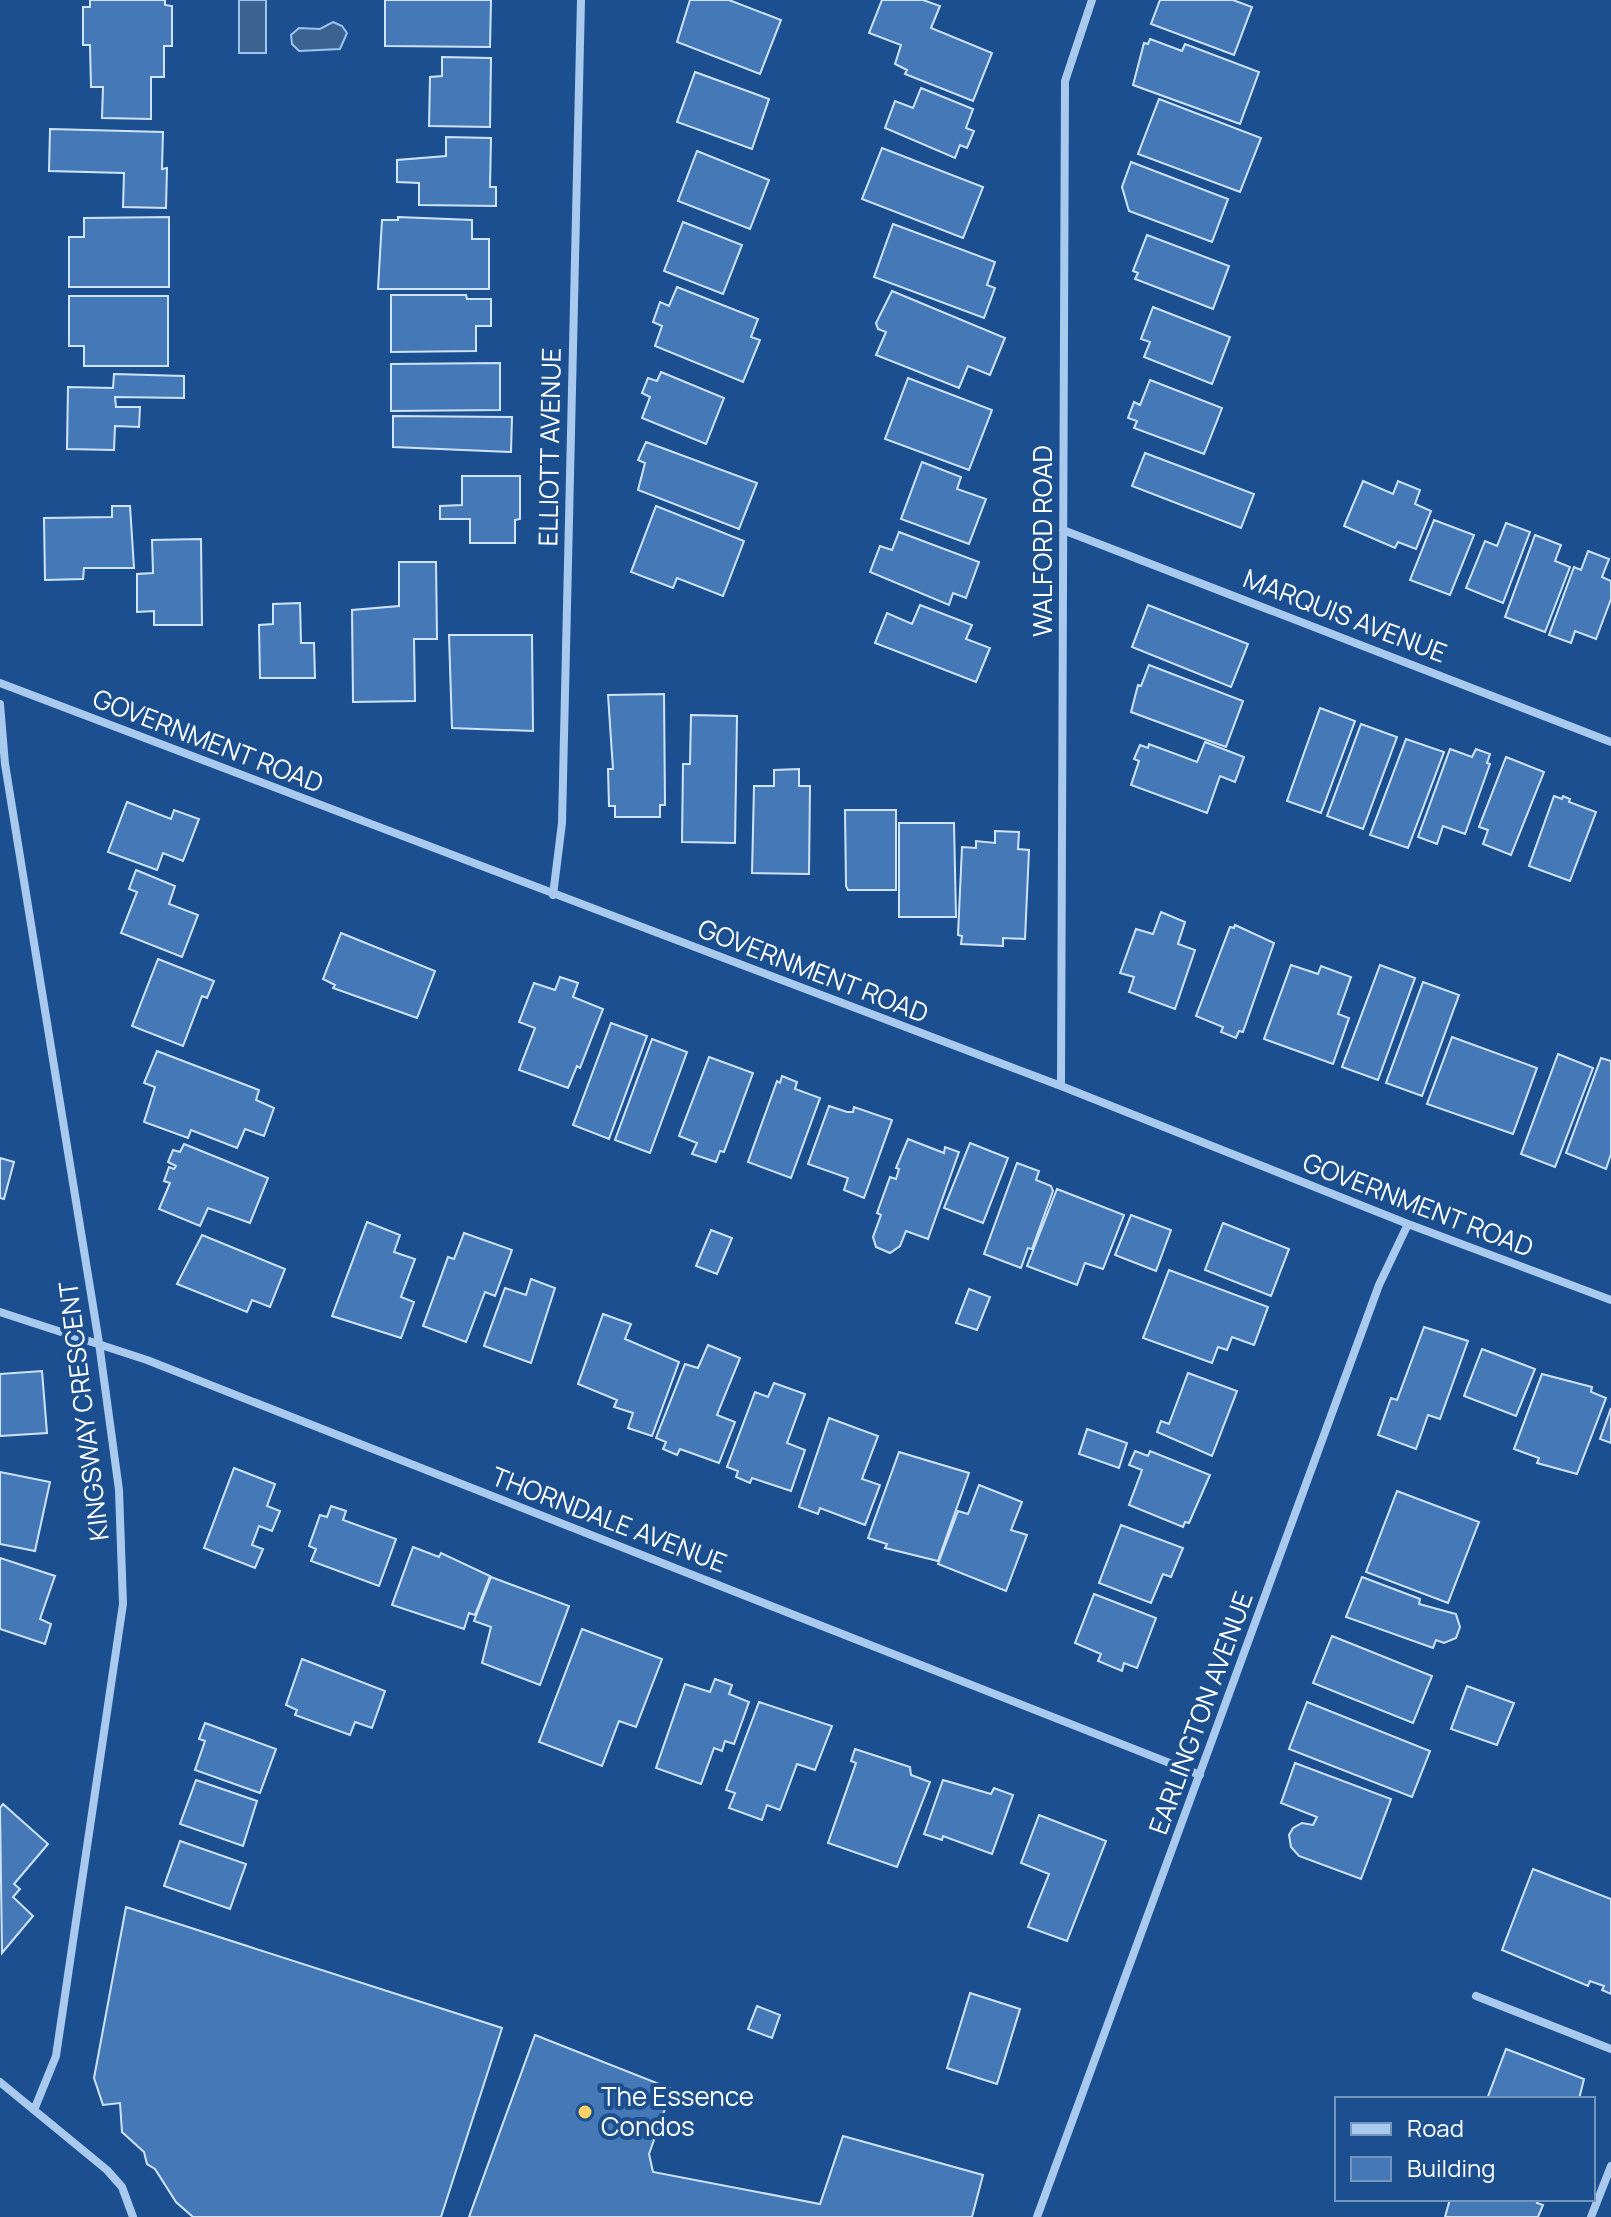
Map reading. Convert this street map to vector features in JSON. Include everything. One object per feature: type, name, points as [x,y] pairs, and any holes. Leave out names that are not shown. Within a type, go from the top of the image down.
[{"type":"street","name":"ELLIOTT AVENUE","points":[[553,895],[562,823],[581,0]]},
{"type":"street","name":"WALFORD ROAD","points":[[1061,1086],[1065,81],[1092,0]]},
{"type":"street","name":"MARQUIS AVENUE","points":[[1063,530],[1611,742]]},
{"type":"street","name":"GOVERNMENT ROAD","points":[[0,683],[1061,1086],[1408,1224],[1611,1300]]},
{"type":"street","name":"KINGSWAY CRESCENT","points":[[0,704],[7,779],[99,1343],[119,1490],[123,1604],[56,2056],[34,2110]]},
{"type":"street","name":"EARLINGTON AVENUE","points":[[1037,2217],[1379,1285],[1408,1224]]},
{"type":"street","name":"THORNDALE AVENUE","points":[[0,1312],[99,1343],[1200,1775]]},
{"type":"street","points":[[1476,1996],[1611,2049]]},
{"type":"street","points":[[0,2082],[107,2170],[122,2187],[133,2217]]},
{"type":"street","points":[[1591,2217],[1611,2166]]},
{"type":"water","points":[[239,0],[266,0],[266,53],[239,53]]},
{"type":"water","points":[[333,22],[342,26],[347,33],[340,49],[299,51],[292,44],[291,35],[299,28],[320,29]]},
{"type":"building","points":[[90,0],[165,0],[165,5],[172,6],[172,46],[164,46],[164,77],[151,77],[151,119],[102,118],[103,87],[91,87],[90,45],[83,45],[83,7],[90,7]]},
{"type":"building","points":[[385,0],[491,0],[490,47],[385,46]]},
{"type":"building","points":[[690,0],[729,0],[781,20],[760,74],[677,42]]},
{"type":"building","points":[[882,0],[923,0],[940,6],[931,28],[992,53],[973,101],[905,74],[907,70],[895,64],[901,45],[869,33]]},
{"type":"building","points":[[1160,0],[1233,0],[1252,7],[1234,55],[1151,24]]},
{"type":"building","points":[[1150,39],[1182,51],[1185,44],[1259,72],[1240,124],[1133,85],[1144,43],[1148,44]]},
{"type":"building","points":[[442,57],[491,58],[490,127],[429,126],[430,77],[442,76]]},
{"type":"building","points":[[695,72],[769,99],[752,149],[677,122]]},
{"type":"building","points":[[921,88],[973,109],[966,128],[974,131],[967,148],[960,145],[955,158],[885,128],[895,101],[913,108]]},
{"type":"building","points":[[1159,99],[1261,138],[1240,192],[1138,154]]},
{"type":"building","points":[[50,129],[163,132],[162,169],[167,168],[166,208],[123,207],[124,173],[49,171]]},
{"type":"building","points":[[446,137],[491,138],[490,187],[496,187],[496,206],[419,205],[419,183],[397,182],[397,160],[446,156]]},
{"type":"building","points":[[882,148],[983,187],[963,238],[862,199]]},
{"type":"building","points":[[697,151],[769,180],[750,229],[678,201]]},
{"type":"building","points":[[1131,162],[1228,199],[1212,242],[1129,211],[1122,187]]},
{"type":"building","points":[[169,217],[169,287],[69,287],[69,237],[84,237],[84,218]]},
{"type":"building","points":[[398,217],[472,220],[472,239],[489,239],[489,289],[378,289],[382,220],[398,220]]},
{"type":"building","points":[[683,222],[742,245],[723,294],[664,271]]},
{"type":"building","points":[[893,224],[995,262],[987,285],[995,288],[984,318],[874,277]]},
{"type":"building","points":[[1147,235],[1229,266],[1213,309],[1135,279],[1138,273],[1133,271]]},
{"type":"building","points":[[677,287],[758,319],[751,337],[760,340],[743,382],[655,346],[662,326],[653,322],[660,302],[669,306]]},
{"type":"building","points":[[892,291],[1005,338],[990,375],[968,366],[959,388],[876,355],[886,332],[878,329],[876,323]]},
{"type":"building","points":[[391,295],[466,295],[467,299],[491,299],[491,326],[476,326],[476,351],[391,352]]},
{"type":"building","points":[[69,296],[168,296],[168,366],[84,366],[84,346],[69,346]]},
{"type":"building","points":[[1153,307],[1230,337],[1212,384],[1144,357],[1150,342],[1141,339]]},
{"type":"building","points":[[500,363],[500,410],[391,411],[391,364]]},
{"type":"building","points":[[661,372],[724,398],[706,444],[642,418],[650,397],[642,393],[648,378],[657,381]]},
{"type":"building","points":[[114,374],[184,376],[184,398],[115,397],[116,407],[140,407],[139,427],[115,426],[114,450],[67,449],[68,387],[113,388]]},
{"type":"building","points":[[908,378],[992,410],[969,470],[885,439]]},
{"type":"building","points":[[1150,380],[1222,408],[1204,454],[1134,428],[1137,421],[1128,418],[1134,402],[1140,405]]},
{"type":"building","points":[[393,416],[512,417],[511,452],[393,447]]},
{"type":"building","points":[[646,442],[757,483],[739,529],[638,490],[645,463],[638,460]]},
{"type":"building","points":[[1145,453],[1254,494],[1241,528],[1132,486]]},
{"type":"building","points":[[922,462],[961,477],[957,489],[986,499],[969,544],[901,519]]},
{"type":"building","points":[[462,476],[520,476],[520,519],[515,520],[515,543],[470,543],[470,519],[440,519],[440,506],[462,505]]},
{"type":"building","points":[[1363,481],[1393,494],[1398,481],[1420,490],[1415,504],[1431,511],[1416,549],[1398,542],[1395,548],[1344,526]]},
{"type":"building","points":[[112,506],[130,506],[134,568],[84,568],[83,579],[45,580],[44,518],[112,517]]},
{"type":"building","points":[[656,506],[744,541],[723,596],[677,578],[673,588],[631,572]]},
{"type":"building","points":[[1434,520],[1474,535],[1450,595],[1410,580]]},
{"type":"building","points":[[1506,523],[1530,532],[1503,603],[1466,588],[1485,541],[1497,546]]},
{"type":"building","points":[[899,532],[979,562],[966,598],[953,593],[949,605],[870,572],[880,546],[892,550]]},
{"type":"building","points":[[1535,535],[1561,545],[1555,561],[1570,567],[1545,632],[1505,617]]},
{"type":"building","points":[[201,539],[202,625],[154,625],[154,611],[137,612],[137,574],[153,573],[152,540]]},
{"type":"building","points":[[1588,551],[1609,559],[1602,577],[1611,581],[1611,599],[1596,639],[1575,631],[1571,643],[1549,635],[1574,567],[1581,570]]},
{"type":"building","points":[[399,562],[436,562],[437,639],[414,639],[415,701],[353,702],[352,610],[399,606]]},
{"type":"building","points":[[300,603],[301,643],[314,643],[315,678],[260,678],[259,625],[273,624],[273,604]]},
{"type":"building","points":[[920,605],[972,625],[966,639],[990,648],[976,682],[875,643],[887,613],[912,624]]},
{"type":"building","points":[[1148,605],[1248,644],[1231,687],[1132,647]]},
{"type":"building","points":[[449,635],[532,635],[533,731],[452,728]]},
{"type":"building","points":[[1149,665],[1243,701],[1226,747],[1131,712],[1138,685],[1141,686]]},
{"type":"building","points":[[664,694],[665,805],[660,805],[660,817],[615,817],[615,806],[609,806],[608,769],[613,769],[608,695]]},
{"type":"building","points":[[1320,708],[1355,721],[1321,813],[1287,801]]},
{"type":"building","points":[[691,715],[737,716],[735,843],[682,842],[683,764],[690,764]]},
{"type":"building","points":[[1361,724],[1397,737],[1363,829],[1327,816]]},
{"type":"building","points":[[1406,739],[1444,752],[1408,848],[1370,835]]},
{"type":"building","points":[[1205,742],[1244,757],[1235,782],[1220,776],[1207,813],[1131,785],[1139,761],[1134,759],[1140,745],[1148,748],[1149,744],[1197,762]]},
{"type":"building","points":[[1450,749],[1472,757],[1476,749],[1490,754],[1487,763],[1490,764],[1465,834],[1443,826],[1437,844],[1418,837]]},
{"type":"building","points":[[1506,757],[1544,772],[1511,855],[1483,844],[1488,830],[1479,827]]},
{"type":"building","points":[[799,769],[799,786],[810,786],[809,874],[752,873],[754,786],[774,786],[774,770]]},
{"type":"building","points":[[1554,796],[1562,799],[1563,796],[1570,799],[1569,802],[1596,812],[1570,881],[1529,866]]},
{"type":"building","points":[[127,802],[171,819],[174,810],[199,819],[183,861],[163,853],[157,870],[108,852]]},
{"type":"building","points":[[845,810],[896,810],[896,890],[848,890]]},
{"type":"building","points":[[899,823],[954,823],[956,917],[899,917]]},
{"type":"building","points":[[995,831],[1019,832],[1018,849],[1029,850],[1025,939],[1003,938],[1003,946],[961,944],[962,936],[958,935],[962,847],[976,848],[976,841],[995,843]]},
{"type":"building","points":[[136,870],[175,886],[169,904],[198,915],[182,957],[121,933],[137,892],[129,889]]},
{"type":"building","points":[[1161,912],[1185,922],[1178,944],[1195,950],[1175,1009],[1129,992],[1134,977],[1120,973],[1136,929],[1153,934]]},
{"type":"building","points":[[1235,925],[1274,943],[1243,1032],[1239,1031],[1236,1038],[1221,1032],[1223,1027],[1196,1016],[1230,927],[1234,928]]},
{"type":"building","points":[[341,933],[435,971],[417,1018],[333,988],[335,985],[323,979]]},
{"type":"building","points":[[158,959],[214,981],[207,998],[202,996],[183,1046],[132,1026]]},
{"type":"building","points":[[1291,965],[1318,974],[1321,966],[1351,977],[1338,1014],[1349,1018],[1333,1064],[1264,1039]]},
{"type":"building","points":[[1380,965],[1415,978],[1378,1080],[1342,1067]]},
{"type":"building","points":[[560,977],[578,983],[573,997],[603,1009],[580,1068],[577,1066],[568,1088],[519,1070],[535,1028],[519,1022],[534,983],[555,990]]},
{"type":"building","points":[[1423,982],[1459,995],[1422,1096],[1386,1083]]},
{"type":"building","points":[[611,1023],[647,1036],[609,1139],[573,1125]]},
{"type":"building","points":[[1452,1037],[1537,1068],[1513,1134],[1427,1104]]},
{"type":"building","points":[[652,1039],[687,1052],[650,1153],[615,1140]]},
{"type":"building","points":[[157,1051],[259,1090],[256,1100],[274,1108],[264,1136],[245,1129],[237,1148],[191,1130],[188,1138],[144,1122],[155,1087],[144,1083]]},
{"type":"building","points":[[1558,1054],[1593,1068],[1555,1167],[1521,1154]]},
{"type":"building","points":[[709,1057],[753,1073],[724,1152],[720,1151],[716,1162],[692,1154],[697,1143],[679,1136]]},
{"type":"building","points":[[1601,1058],[1611,1061],[1611,1154],[1606,1169],[1566,1153]]},
{"type":"building","points":[[782,1076],[797,1082],[795,1089],[820,1098],[791,1178],[748,1162],[777,1081],[780,1083]]},
{"type":"building","points":[[829,1106],[847,1112],[853,1112],[854,1107],[892,1120],[864,1198],[844,1190],[848,1178],[808,1164]]},
{"type":"building","points":[[908,1139],[944,1153],[945,1147],[959,1152],[928,1239],[906,1231],[900,1246],[890,1253],[876,1247],[873,1237],[881,1215],[877,1213],[890,1177],[896,1179],[899,1169],[896,1168]]},
{"type":"building","points":[[970,1143],[1008,1158],[983,1223],[944,1208]]},
{"type":"building","points":[[184,1144],[268,1178],[250,1223],[208,1208],[200,1226],[159,1209],[170,1183],[164,1181],[169,1167],[174,1169],[176,1166],[168,1162],[173,1150],[180,1152]]},
{"type":"building","points":[[0,1158],[14,1162],[4,1199],[0,1198]]},
{"type":"building","points":[[1017,1163],[1039,1171],[1036,1180],[1051,1186],[1053,1191],[1032,1249],[1028,1248],[1021,1268],[984,1254]]},
{"type":"building","points":[[1057,1189],[1124,1215],[1103,1269],[1085,1263],[1077,1285],[1027,1266]]},
{"type":"building","points":[[1131,1215],[1171,1230],[1156,1271],[1115,1255]]},
{"type":"building","points":[[367,1222],[400,1235],[394,1252],[415,1259],[401,1297],[414,1302],[401,1338],[332,1316]]},
{"type":"building","points":[[1223,1223],[1289,1249],[1271,1296],[1205,1270]]},
{"type":"building","points":[[711,1230],[732,1238],[717,1274],[696,1266]]},
{"type":"building","points":[[464,1233],[512,1250],[495,1296],[485,1292],[466,1342],[423,1326],[448,1257],[454,1259]]},
{"type":"building","points":[[202,1235],[285,1269],[270,1307],[252,1300],[247,1312],[177,1284]]},
{"type":"building","points":[[1169,1270],[1268,1307],[1254,1345],[1232,1337],[1227,1350],[1218,1347],[1212,1363],[1143,1338]]},
{"type":"building","points":[[531,1279],[555,1288],[531,1363],[484,1346],[505,1288],[526,1295]]},
{"type":"building","points":[[969,1289],[990,1297],[977,1330],[956,1323]]},
{"type":"building","points":[[603,1314],[631,1324],[625,1339],[679,1362],[652,1436],[628,1428],[633,1413],[614,1407],[617,1400],[578,1384]]},
{"type":"building","points":[[1424,1327],[1468,1341],[1440,1419],[1428,1415],[1416,1449],[1378,1435],[1391,1398],[1397,1400]]},
{"type":"building","points":[[708,1345],[740,1358],[717,1415],[735,1422],[719,1463],[680,1449],[677,1455],[663,1449],[666,1442],[656,1438],[685,1364],[698,1368]]},
{"type":"building","points":[[1482,1349],[1535,1369],[1516,1416],[1464,1396]]},
{"type":"building","points":[[42,1371],[47,1433],[0,1436],[0,1374]]},
{"type":"building","points":[[1188,1373],[1237,1391],[1212,1456],[1157,1432],[1161,1421],[1169,1424]]},
{"type":"building","points":[[1542,1374],[1592,1387],[1591,1392],[1606,1398],[1577,1474],[1537,1463],[1539,1458],[1514,1449]]},
{"type":"building","points":[[774,1383],[805,1394],[787,1443],[805,1450],[791,1491],[752,1478],[750,1483],[736,1477],[738,1471],[727,1467],[755,1392],[768,1397]]},
{"type":"building","points":[[1611,1408],[1611,1443],[1600,1439]]},
{"type":"building","points":[[829,1418],[878,1436],[862,1479],[880,1485],[865,1525],[820,1508],[818,1514],[799,1507]]},
{"type":"building","points":[[1087,1429],[1127,1443],[1119,1468],[1079,1454]]},
{"type":"building","points":[[1135,1451],[1148,1456],[1150,1451],[1210,1475],[1189,1523],[1185,1522],[1183,1527],[1129,1505],[1142,1470],[1129,1465]]},
{"type":"building","points":[[899,1452],[969,1473],[938,1561],[885,1548],[887,1544],[868,1538]]},
{"type":"building","points":[[234,1468],[275,1484],[267,1506],[280,1511],[272,1531],[259,1526],[252,1545],[263,1549],[255,1568],[204,1548]]},
{"type":"building","points":[[0,1472],[50,1482],[35,1551],[0,1544]]},
{"type":"building","points":[[979,1485],[1022,1502],[1011,1530],[1027,1535],[1006,1591],[938,1564],[958,1511],[968,1514]]},
{"type":"building","points":[[1397,1491],[1479,1522],[1448,1603],[1366,1572]]},
{"type":"building","points":[[331,1506],[346,1511],[343,1520],[396,1539],[379,1586],[311,1561],[316,1549],[309,1546],[320,1515],[327,1517]]},
{"type":"building","points":[[1121,1525],[1183,1548],[1171,1577],[1163,1574],[1151,1603],[1099,1583]]},
{"type":"building","points":[[413,1547],[439,1557],[441,1553],[490,1576],[475,1615],[469,1613],[464,1629],[392,1605]]},
{"type":"building","points":[[0,1558],[55,1576],[40,1619],[51,1624],[45,1644],[0,1629]]},
{"type":"building","points":[[491,1577],[569,1606],[540,1685],[482,1663],[491,1627],[474,1621]]},
{"type":"building","points":[[1362,1577],[1420,1599],[1419,1604],[1456,1614],[1460,1627],[1456,1638],[1444,1643],[1436,1640],[1433,1648],[1346,1617]]},
{"type":"building","points":[[1094,1594],[1156,1618],[1137,1668],[1124,1663],[1122,1671],[1098,1661],[1101,1654],[1075,1643]]},
{"type":"building","points":[[582,1629],[662,1659],[636,1727],[619,1721],[602,1766],[539,1742]]},
{"type":"building","points":[[1332,1636],[1432,1676],[1413,1723],[1313,1683]]},
{"type":"building","points":[[302,1659],[385,1691],[372,1728],[355,1722],[350,1735],[295,1715],[297,1710],[286,1705]]},
{"type":"building","points":[[715,1679],[732,1685],[729,1694],[749,1702],[734,1744],[725,1741],[722,1751],[714,1748],[701,1784],[656,1768],[685,1684],[710,1692]]},
{"type":"building","points":[[1467,1686],[1514,1703],[1497,1745],[1451,1729]]},
{"type":"building","points":[[759,1702],[832,1726],[815,1770],[797,1764],[780,1810],[767,1805],[762,1820],[729,1808],[735,1793],[726,1790]]},
{"type":"building","points":[[1307,1702],[1430,1751],[1412,1797],[1289,1749]]},
{"type":"building","points":[[205,1723],[276,1749],[260,1793],[195,1770],[205,1741],[199,1739]]},
{"type":"building","points":[[855,1749],[910,1767],[911,1775],[930,1782],[897,1867],[828,1843],[856,1763],[851,1761]]},
{"type":"building","points":[[1295,1763],[1391,1799],[1361,1879],[1299,1856],[1291,1847],[1289,1835],[1293,1828],[1302,1823],[1313,1825],[1317,1817],[1281,1803]]},
{"type":"building","points":[[196,1780],[257,1801],[243,1846],[180,1824]]},
{"type":"building","points":[[943,1780],[991,1794],[994,1788],[1013,1795],[992,1854],[943,1836],[942,1840],[924,1834]]},
{"type":"building","points":[[3,1804],[48,1844],[14,1884],[20,1889],[13,1897],[33,1916],[2,1953],[0,1808]]},
{"type":"building","points":[[1039,1815],[1106,1841],[1067,1941],[1028,1927],[1049,1874],[1021,1863]]},
{"type":"building","points":[[180,1841],[246,1864],[230,1909],[164,1886]]},
{"type":"building","points":[[1533,1869],[1611,1899],[1611,1994],[1602,1990],[1604,1986],[1590,1981],[1588,1986],[1502,1950]]},
{"type":"building","points":[[126,1907],[502,2028],[441,2217],[193,2217],[176,2202],[155,2169],[147,2164],[144,2152],[122,2132],[120,2103],[103,2105],[94,2078]]},
{"type":"building","points":[[970,1993],[1020,2009],[997,2084],[947,2068]]},
{"type":"building","points":[[757,2006],[780,2015],[772,2038],[748,2029]]},
{"type":"building","name":"The Essence Condos","points":[[535,2035],[672,2089],[649,2154],[653,2172],[820,2204],[843,2136],[983,2175],[972,2217],[469,2217]]},
{"type":"building","points":[[1506,2049],[1584,2079],[1580,2097],[1488,2097]]},
{"type":"building","points":[[1449,2201],[1538,2201],[1543,2205],[1538,2217],[1445,2217]]},
{"type":"place","name":"The Essence Condos","points":[[585,2112]]}]
